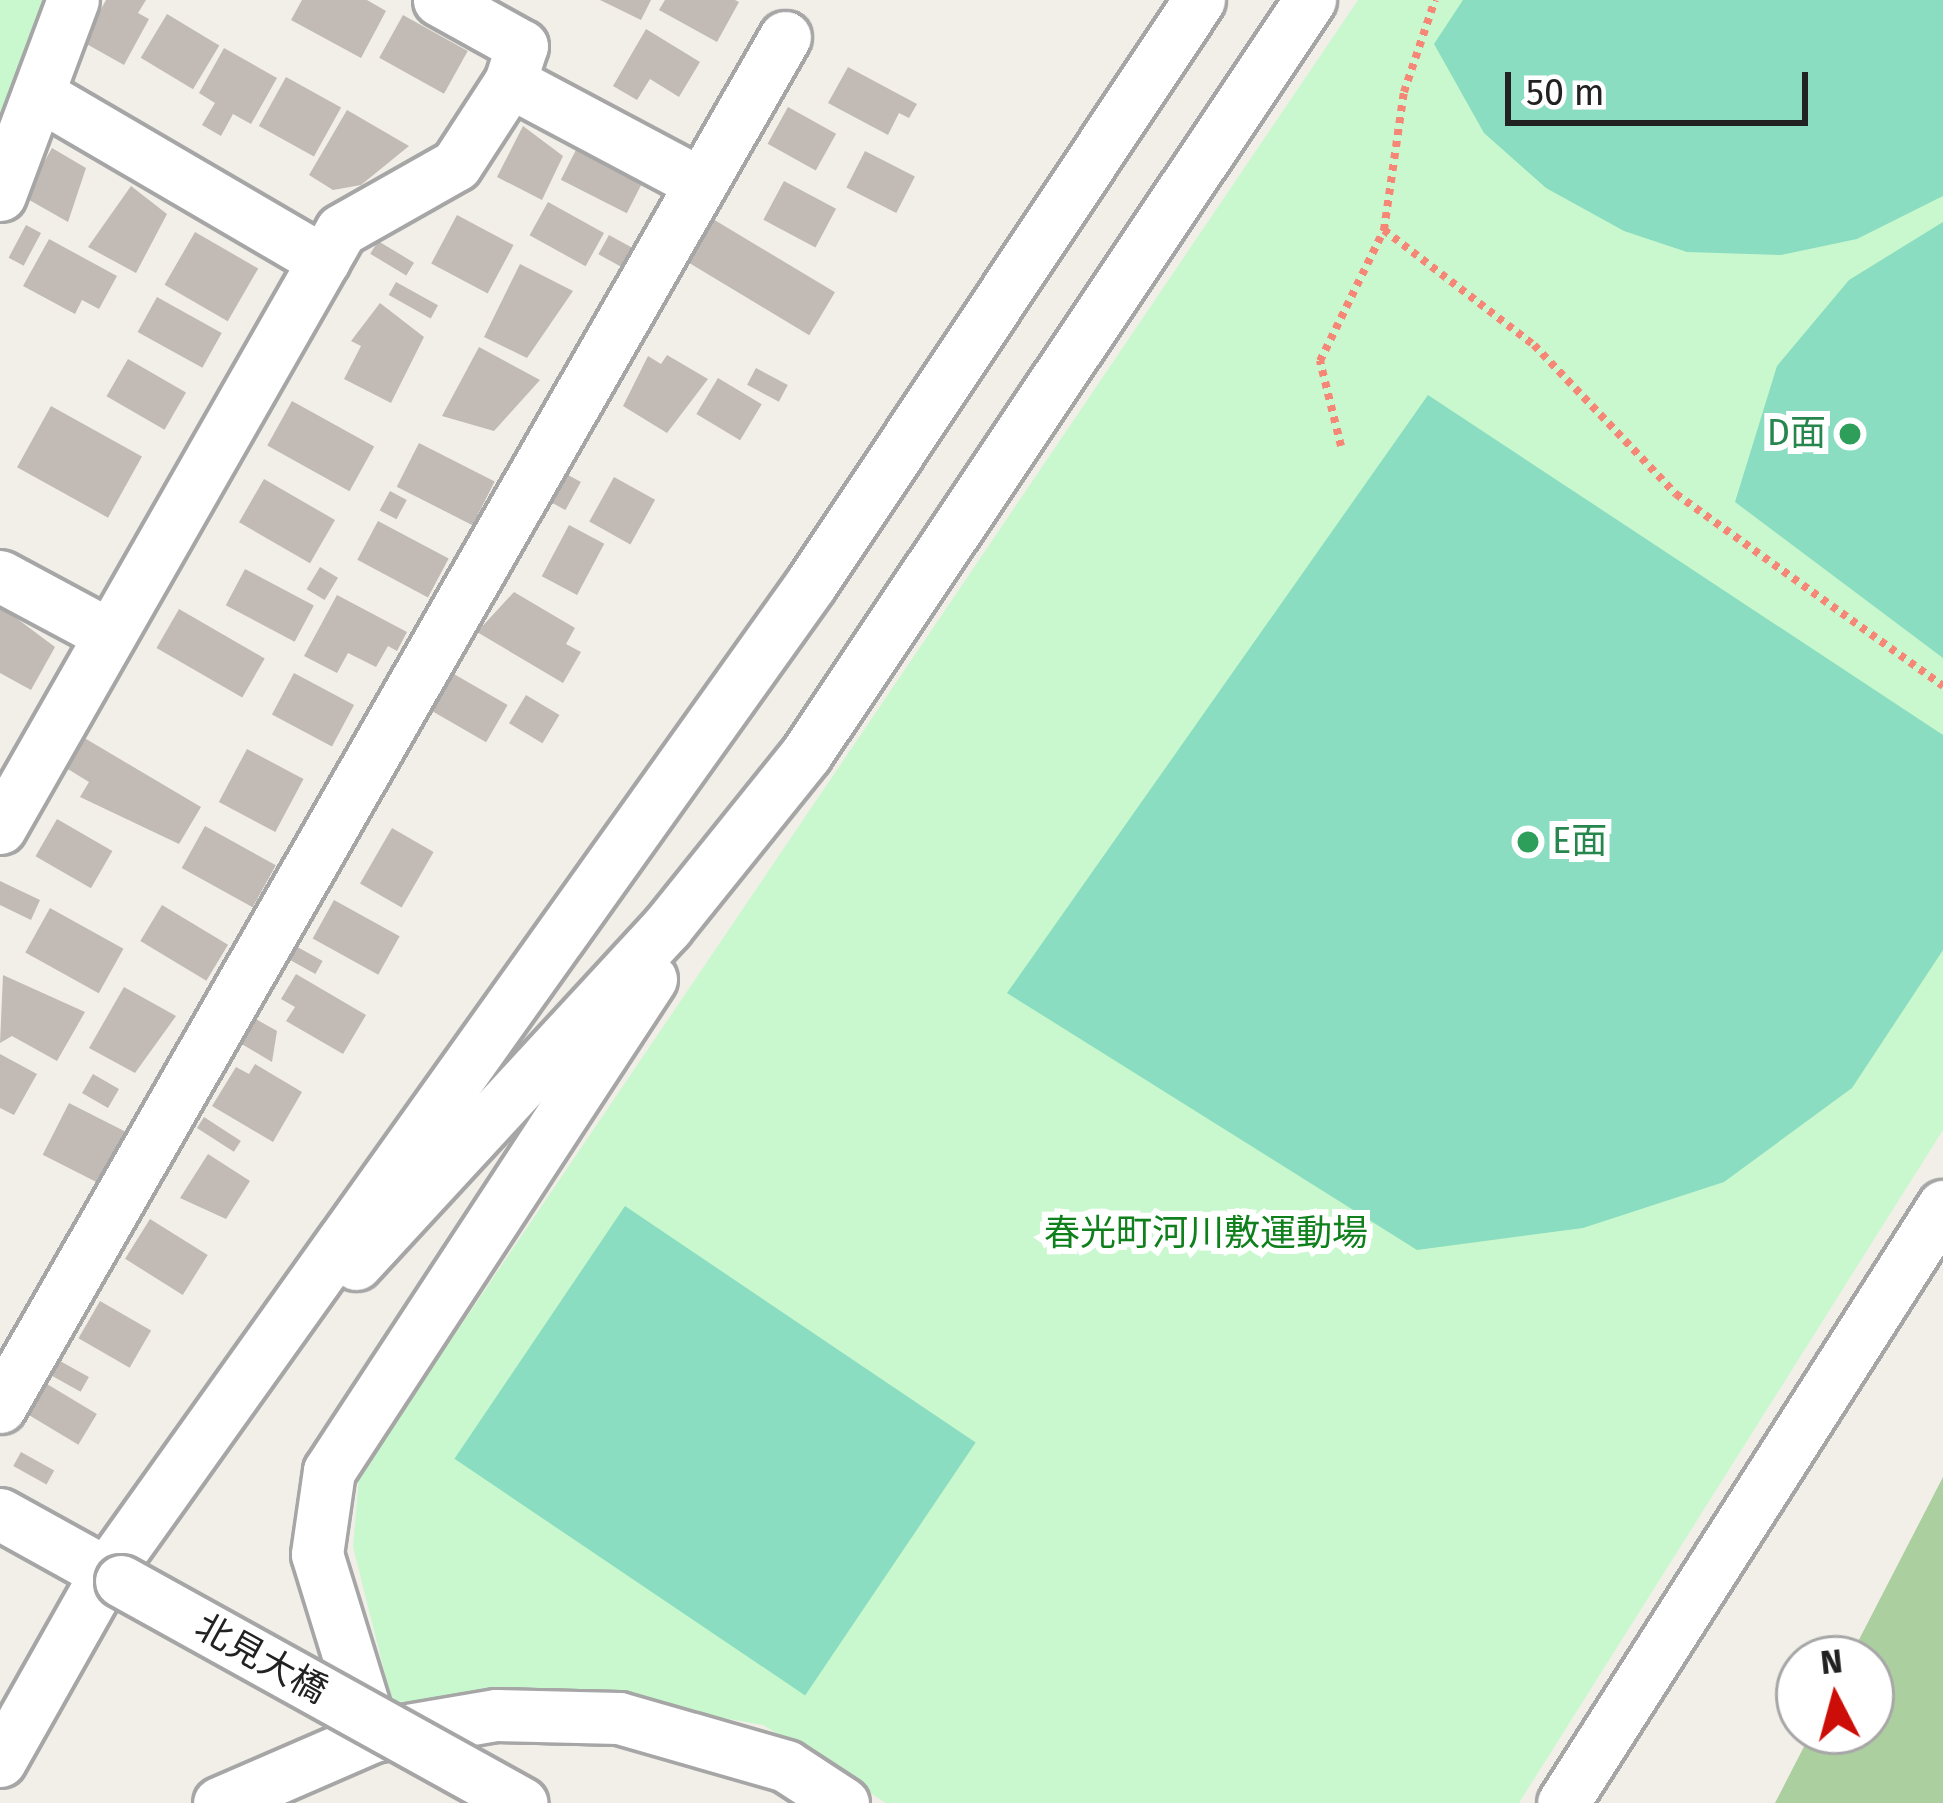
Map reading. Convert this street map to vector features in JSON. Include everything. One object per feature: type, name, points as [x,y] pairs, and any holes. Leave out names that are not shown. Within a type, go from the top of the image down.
[{"type":"street","points":[[0,195],[73,0]]},
{"type":"street","points":[[0,828],[341,230],[456,165],[510,82],[522,46],[439,0]]},
{"type":"street","points":[[0,1761],[106,1573],[811,584],[1199,0]]},
{"type":"street","points":[[280,1334],[407,1217],[667,927],[806,754],[1310,0]]},
{"type":"street","points":[[0,1406],[784,37]]},
{"type":"street","points":[[510,82],[698,182]]},
{"type":"street","points":[[38,94],[324,261]]},
{"type":"street","points":[[0,576],[108,634]]},
{"type":"street","points":[[373,1736],[317,1554],[328,1471],[647,991],[667,927]]},
{"type":"street","points":[[1563,1803],[1943,1206]]},
{"type":"street","name":"北見大橋","points":[[0,1514],[522,1803]]},
{"type":"street","points":[[220,1803],[373,1736],[496,1715],[619,1718],[786,1766],[843,1803]]},
{"type":"path","points":[[1342,446],[1320,361],[1384,230],[1404,92],[1435,0]]},
{"type":"path","points":[[1384,230],[1534,345],[1676,494],[1943,686]]},
{"type":"green space","points":[[0,0],[51,0],[0,139]]},
{"type":"green space","name":"春光町河川敷運動場","points":[[1358,0],[1943,0],[1943,1130],[1519,1803],[886,1803],[763,1725],[592,1695],[392,1702],[353,1547],[359,1476]]},
{"type":"green space","points":[[1463,0],[1943,0],[1943,196],[1857,239],[1781,255],[1687,252],[1624,231],[1546,188],[1484,133],[1434,44]]},
{"type":"green space","name":"D面","points":[[1943,222],[1943,658],[1735,502],[1777,366],[1849,280]]},
{"type":"green space","name":"E面","points":[[1428,395],[1943,735],[1943,950],[1852,1088],[1724,1182],[1583,1228],[1417,1250],[1007,993]]},
{"type":"green space","points":[[625,1206],[976,1443],[805,1695],[454,1459]]},
{"type":"green space","points":[[1943,1477],[1943,1803],[1775,1803],[1800,1755],[1895,1755],[1895,1635],[1861,1635]]},
{"type":"building","points":[[106,0],[146,0],[138,13],[149,19],[124,65],[83,42]]},
{"type":"building","points":[[302,0],[367,0],[386,11],[361,58],[291,20]]},
{"type":"building","points":[[600,0],[651,0],[641,20]]},
{"type":"building","points":[[665,0],[739,2],[717,42],[659,10]]},
{"type":"building","points":[[167,14],[219,45],[193,89],[141,58]]},
{"type":"building","points":[[403,15],[468,51],[444,94],[379,58]]},
{"type":"building","points":[[646,29],[700,62],[679,97],[650,79],[637,100],[613,86]]},
{"type":"building","points":[[224,48],[277,78],[251,124],[233,114],[221,136],[202,125],[215,103],[199,93]]},
{"type":"building","points":[[848,67],[917,104],[909,118],[899,113],[888,135],[828,103]]},
{"type":"building","points":[[286,77],[341,108],[314,157],[259,126]]},
{"type":"building","points":[[788,107],[836,134],[816,170],[768,144]]},
{"type":"building","points":[[347,110],[409,146],[361,185],[333,190],[309,175]]},
{"type":"building","points":[[523,126],[563,156],[542,200],[497,177]]},
{"type":"building","points":[[579,144],[645,178],[627,213],[561,180]]},
{"type":"building","points":[[52,148],[86,168],[68,222],[24,197]]},
{"type":"building","points":[[865,151],[915,176],[896,213],[846,188]]},
{"type":"building","points":[[784,181],[836,209],[815,248],[763,220]]},
{"type":"building","points":[[131,186],[167,214],[136,273],[88,247]]},
{"type":"building","points":[[548,202],[604,233],[586,266],[530,235]]},
{"type":"building","points":[[703,213],[835,292],[809,335],[677,256]]},
{"type":"building","points":[[457,215],[514,245],[488,294],[431,264]]},
{"type":"building","points":[[26,225],[41,233],[24,266],[9,258]]},
{"type":"building","points":[[195,232],[258,268],[228,321],[165,285]]},
{"type":"building","points":[[609,235],[632,248],[621,267],[598,254]]},
{"type":"building","points":[[49,239],[117,276],[99,309],[82,300],[75,314],[23,286]]},
{"type":"building","points":[[378,241],[414,263],[406,275],[370,254]]},
{"type":"building","points":[[520,264],[573,291],[527,358],[484,337]]},
{"type":"building","points":[[396,282],[438,305],[431,318],[389,295]]},
{"type":"building","points":[[157,297],[222,333],[202,368],[138,332]]},
{"type":"building","points":[[380,303],[424,337],[391,403],[344,379],[361,346],[351,341]]},
{"type":"building","points":[[479,347],[540,380],[494,431],[442,416]]},
{"type":"building","points":[[667,355],[708,379],[667,433],[623,406],[648,356],[661,364]]},
{"type":"building","points":[[128,359],[186,392],[165,430],[107,396]]},
{"type":"building","points":[[756,368],[788,385],[779,402],[747,385]]},
{"type":"building","points":[[718,378],[762,404],[740,440],[696,414]]},
{"type":"building","points":[[292,401],[374,447],[349,491],[267,446]]},
{"type":"building","points":[[51,406],[142,456],[108,518],[17,467]]},
{"type":"building","points":[[419,443],[495,482],[472,525],[397,487]]},
{"type":"building","points":[[559,470],[581,482],[565,510],[543,498]]},
{"type":"building","points":[[614,477],[655,500],[630,544],[589,522]]},
{"type":"building","points":[[264,479],[335,520],[310,563],[239,522]]},
{"type":"building","points":[[390,491],[407,500],[396,519],[380,510]]},
{"type":"building","points":[[378,521],[449,559],[428,597],[357,560]]},
{"type":"building","points":[[569,525],[604,544],[577,595],[542,576]]},
{"type":"building","points":[[320,567],[338,578],[325,600],[307,589]]},
{"type":"building","points":[[245,569],[314,606],[295,642],[226,605]]},
{"type":"building","points":[[514,592],[575,628],[566,644],[581,652],[563,683],[477,632]]},
{"type":"building","points":[[337,595],[407,632],[397,651],[388,646],[376,667],[348,653],[337,673],[304,656]]},
{"type":"building","points":[[0,606],[55,647],[31,690],[0,673]]},
{"type":"building","points":[[179,609],[265,658],[242,697],[156,648]]},
{"type":"building","points":[[447,670],[508,705],[486,742],[426,707]]},
{"type":"building","points":[[294,673],[354,705],[332,746],[272,714]]},
{"type":"building","points":[[526,695],[559,715],[542,743],[509,723]]},
{"type":"building","points":[[76,733],[201,807],[179,844],[80,797],[89,782],[58,763]]},
{"type":"building","points":[[247,749],[304,779],[275,832],[219,802]]},
{"type":"building","points":[[57,819],[112,851],[91,888],[36,856]]},
{"type":"building","points":[[205,826],[276,865],[253,907],[182,868]]},
{"type":"building","points":[[392,828],[434,852],[402,907],[360,883]]},
{"type":"building","points":[[0,881],[40,900],[31,920],[0,905]]},
{"type":"building","points":[[334,900],[400,936],[378,975],[313,938]]},
{"type":"building","points":[[162,905],[228,945],[206,981],[140,941]]},
{"type":"building","points":[[50,908],[123,949],[99,993],[25,953]]},
{"type":"building","points":[[292,944],[323,961],[315,974],[285,957]]},
{"type":"building","points":[[296,974],[366,1015],[343,1054],[286,1021],[295,1007],[281,999]]},
{"type":"building","points":[[3,975],[85,1012],[57,1061],[12,1036],[0,1043]]},
{"type":"building","points":[[124,987],[176,1016],[135,1073],[89,1048]]},
{"type":"building","points":[[254,1018],[277,1031],[272,1062],[240,1043]]},
{"type":"building","points":[[0,1054],[37,1074],[14,1115],[0,1108]]},
{"type":"building","points":[[255,1064],[302,1092],[273,1142],[212,1106],[236,1067],[249,1074]]},
{"type":"building","points":[[93,1074],[119,1089],[108,1108],[82,1093]]},
{"type":"building","points":[[69,1103],[125,1132],[99,1183],[43,1155]]},
{"type":"building","points":[[204,1117],[241,1141],[234,1152],[197,1128]]},
{"type":"building","points":[[208,1154],[250,1181],[226,1219],[180,1198]]},
{"type":"building","points":[[150,1219],[208,1255],[183,1295],[125,1259]]},
{"type":"building","points":[[100,1301],[151,1330],[130,1368],[78,1338]]},
{"type":"building","points":[[60,1361],[89,1377],[81,1392],[52,1376]]},
{"type":"building","points":[[42,1381],[97,1414],[78,1445],[23,1412]]},
{"type":"building","points":[[21,1452],[54,1470],[46,1484],[13,1466]]},
{"type":"place","name":"D面","points":[[1850,434]]},
{"type":"place","name":"E面","points":[[1528,842]]}]
